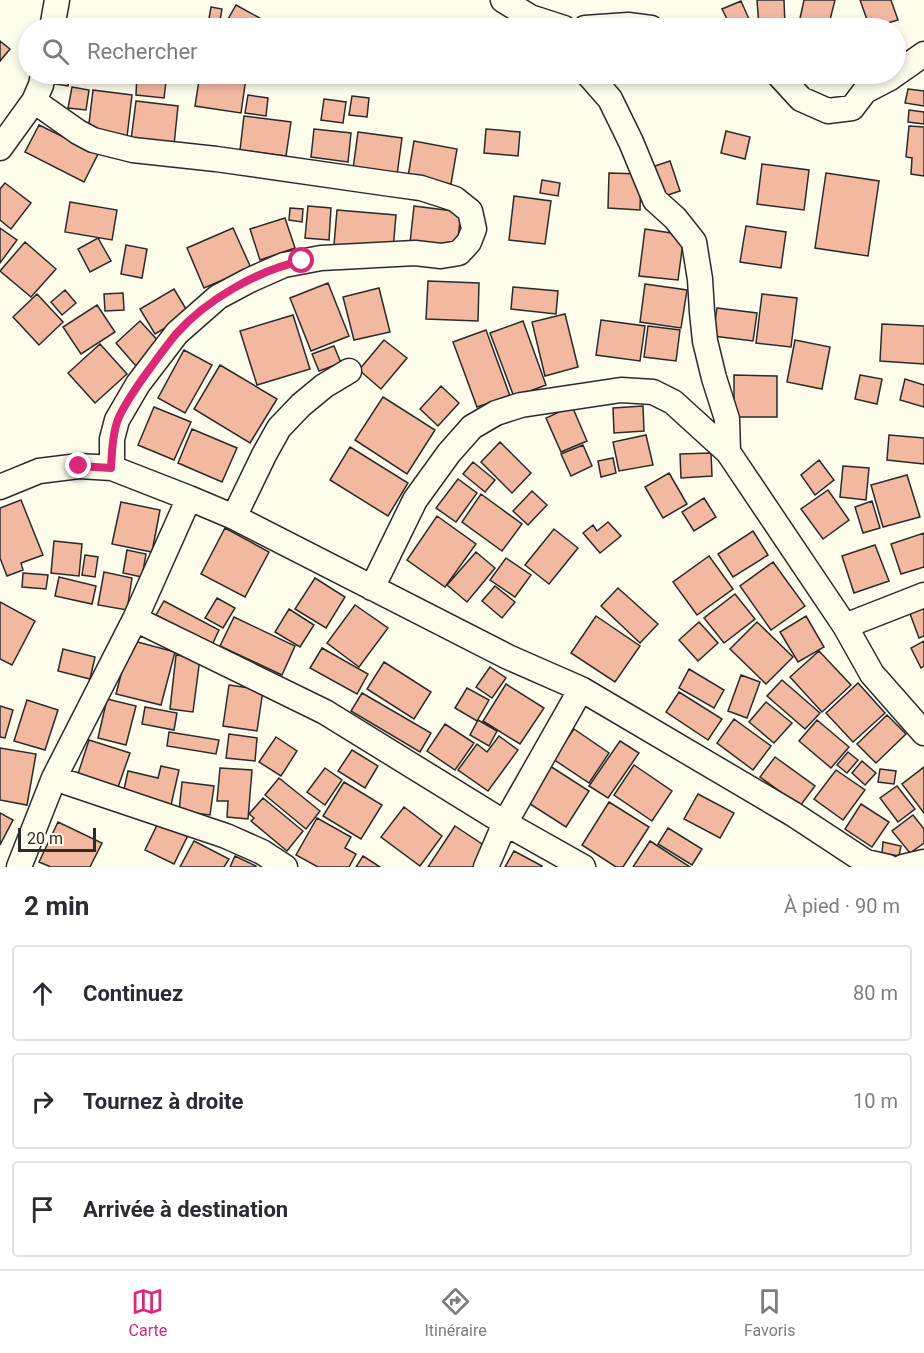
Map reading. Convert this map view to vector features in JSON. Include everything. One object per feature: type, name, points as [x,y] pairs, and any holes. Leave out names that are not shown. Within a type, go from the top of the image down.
[{"type":"street","points":[[54,18],[57,0]]},
{"type":"street","points":[[503,0],[533,18]]},
{"type":"street","points":[[906,67],[924,54]]},
{"type":"street","points":[[3,136],[34,101],[41,84]]},
{"type":"street","points":[[597,84],[610,99],[655,200],[675,218],[694,242],[700,279],[705,341],[727,419],[728,452]]},
{"type":"street","points":[[787,84],[801,99],[828,111],[852,108],[865,91],[878,84]]},
{"type":"street","points":[[34,101],[93,140],[133,150],[216,159],[421,188],[455,199],[470,211],[474,229],[470,242],[459,254],[441,256],[415,253],[321,258],[284,265],[218,297],[177,333],[138,384],[117,420],[112,439],[111,468]]},
{"type":"street","points":[[234,518],[279,428],[316,392],[349,371]]},
{"type":"street","points":[[372,588],[415,500],[449,453],[472,427],[496,413],[521,405],[621,390],[653,392],[673,402],[728,452],[845,626],[872,674],[924,733]]},
{"type":"street","points":[[0,487],[39,471],[79,466],[111,468],[189,498],[234,518],[508,657],[581,689],[793,814],[866,862],[888,867]]},
{"type":"street","points":[[0,862],[19,867],[54,778],[135,619],[189,498]]},
{"type":"street","points":[[845,626],[924,595]]},
{"type":"street","points":[[135,619],[325,712],[505,823],[583,867]]},
{"type":"street","points":[[486,867],[505,823],[581,689]]},
{"type":"street","points":[[54,778],[226,836],[262,852],[285,867]]},
{"type":"street","points":[[903,867],[924,862]]},
{"type":"building","points":[[757,0],[784,0],[785,18],[758,18]]},
{"type":"building","points":[[804,0],[835,0],[830,18],[800,18]]},
{"type":"building","points":[[860,0],[891,0],[897,18],[866,18]]},
{"type":"building","points":[[741,1],[749,18],[726,18],[722,9]]},
{"type":"building","points":[[236,5],[260,18],[229,18]]},
{"type":"building","points":[[211,7],[222,9],[220,18],[209,18]]},
{"type":"building","points":[[0,41],[10,49],[0,61]]},
{"type":"building","points":[[137,84],[166,84],[164,98],[136,95]]},
{"type":"building","points":[[198,84],[245,84],[241,113],[195,106]]},
{"type":"building","points":[[72,87],[89,90],[86,110],[68,108]]},
{"type":"building","points":[[908,89],[924,91],[924,106],[905,103]]},
{"type":"building","points":[[93,90],[132,95],[127,137],[88,132]]},
{"type":"building","points":[[248,95],[268,98],[266,116],[245,113]]},
{"type":"building","points":[[352,96],[369,98],[367,117],[349,115]]},
{"type":"building","points":[[324,99],[346,102],[343,123],[321,120]]},
{"type":"building","points":[[136,101],[178,106],[174,145],[131,140]]},
{"type":"building","points":[[909,110],[924,112],[924,124],[908,122]]},
{"type":"building","points":[[244,116],[291,122],[286,156],[240,150]]},
{"type":"building","points":[[39,125],[98,154],[84,182],[25,152]]},
{"type":"building","points":[[909,126],[924,127],[924,176],[911,174],[912,158],[906,157]]},
{"type":"building","points":[[314,129],[351,133],[348,162],[311,157]]},
{"type":"building","points":[[486,129],[520,132],[518,156],[484,153]]},
{"type":"building","points":[[726,131],[750,137],[745,159],[721,153]]},
{"type":"building","points":[[358,132],[402,138],[397,175],[353,169]]},
{"type":"building","points":[[414,141],[457,149],[451,184],[408,177]]},
{"type":"building","points":[[670,161],[680,191],[659,198],[649,168]]},
{"type":"building","points":[[762,164],[809,170],[804,210],[757,204]]},
{"type":"building","points":[[609,173],[641,174],[640,210],[608,208]]},
{"type":"building","points":[[826,173],[879,181],[868,256],[815,248]]},
{"type":"building","points":[[542,180],[560,183],[558,196],[540,193]]},
{"type":"building","points":[[5,183],[31,203],[11,229],[0,220],[0,189]]},
{"type":"building","points":[[514,196],[551,201],[545,244],[509,240]]},
{"type":"building","points":[[70,202],[117,210],[112,240],[65,232]]},
{"type":"building","points":[[308,206],[331,208],[329,240],[305,238]]},
{"type":"building","points":[[414,206],[461,212],[457,248],[410,243]]},
{"type":"building","points":[[290,208],[303,209],[302,222],[289,220]]},
{"type":"building","points":[[337,210],[396,215],[393,250],[334,245]]},
{"type":"building","points":[[285,218],[295,248],[260,260],[250,229]]},
{"type":"building","points":[[746,226],[786,232],[781,268],[740,262]]},
{"type":"building","points":[[0,228],[17,240],[0,263]]},
{"type":"building","points":[[233,228],[251,268],[204,288],[187,248]]},
{"type":"building","points":[[645,229],[684,235],[678,280],[639,276]]},
{"type":"building","points":[[98,238],[111,261],[90,272],[78,249]]},
{"type":"building","points":[[25,242],[56,269],[31,297],[0,271]]},
{"type":"building","points":[[126,245],[147,249],[142,278],[121,274]]},
{"type":"building","points":[[428,281],[479,283],[478,321],[426,319]]},
{"type":"building","points":[[328,283],[349,336],[311,351],[290,298]]},
{"type":"building","points":[[645,284],[687,290],[681,328],[640,322]]},
{"type":"building","points":[[513,287],[558,291],[556,314],[511,309]]},
{"type":"building","points":[[379,288],[390,332],[354,340],[343,297]]},
{"type":"building","points":[[174,289],[189,314],[155,334],[140,309]]},
{"type":"building","points":[[65,290],[76,303],[62,315],[51,302]]},
{"type":"building","points":[[123,293],[124,310],[105,311],[104,294]]},
{"type":"building","points":[[37,294],[63,322],[39,345],[13,317]]},
{"type":"building","points":[[762,294],[797,298],[791,347],[756,343]]},
{"type":"building","points":[[97,305],[115,332],[81,354],[63,327]]},
{"type":"building","points":[[717,308],[757,313],[753,341],[713,336]]},
{"type":"building","points":[[565,314],[578,367],[545,376],[532,322]]},
{"type":"building","points":[[293,315],[310,369],[257,385],[240,331]]},
{"type":"building","points":[[601,320],[645,326],[640,361],[596,355]]},
{"type":"building","points":[[140,321],[161,344],[136,366],[116,343]]},
{"type":"building","points":[[523,321],[546,385],[514,397],[490,333]]},
{"type":"building","points":[[882,324],[924,326],[924,364],[880,361]]},
{"type":"building","points":[[648,326],[680,330],[676,361],[644,357]]},
{"type":"building","points":[[486,330],[510,396],[477,407],[453,342]]},
{"type":"building","points":[[384,340],[407,358],[381,389],[359,370]]},
{"type":"building","points":[[795,340],[830,347],[822,389],[787,382]]},
{"type":"building","points":[[100,344],[127,374],[95,403],[68,373]]},
{"type":"building","points":[[334,346],[341,363],[319,371],[312,354]]},
{"type":"building","points":[[184,350],[212,365],[185,413],[158,398]]},
{"type":"building","points":[[220,365],[277,399],[250,443],[194,409]]},
{"type":"building","points":[[734,375],[777,376],[777,417],[734,417]]},
{"type":"building","points":[[860,375],[882,379],[877,404],[855,399]]},
{"type":"building","points":[[905,379],[924,385],[924,407],[900,400]]},
{"type":"building","points":[[441,386],[459,403],[438,426],[420,409]]},
{"type":"building","points":[[383,397],[435,430],[407,474],[355,440]]},
{"type":"building","points":[[572,406],[587,441],[561,452],[546,418]]},
{"type":"building","points":[[643,406],[644,431],[614,433],[613,408]]},
{"type":"building","points":[[154,407],[191,422],[174,460],[138,445]]},
{"type":"building","points":[[192,429],[237,448],[222,482],[178,463]]},
{"type":"building","points":[[646,435],[653,465],[619,471],[613,442]]},
{"type":"building","points":[[889,435],[924,438],[924,464],[887,460]]},
{"type":"building","points":[[500,442],[531,473],[512,493],[481,462]]},
{"type":"building","points":[[583,445],[592,466],[571,476],[561,454]]},
{"type":"building","points":[[350,447],[408,483],[388,516],[330,480]]},
{"type":"building","points":[[711,453],[712,476],[681,478],[680,454]]},
{"type":"building","points":[[613,458],[616,473],[601,477],[598,461]]},
{"type":"building","points":[[819,460],[834,480],[815,495],[801,475]]},
{"type":"building","points":[[473,462],[495,480],[485,492],[463,474]]},
{"type":"building","points":[[843,466],[869,468],[866,500],[840,497]]},
{"type":"building","points":[[669,473],[687,504],[663,518],[645,487]]},
{"type":"building","points":[[907,475],[920,517],[883,527],[871,485]]},
{"type":"building","points":[[458,479],[477,493],[456,522],[436,508]]},
{"type":"building","points":[[828,490],[849,520],[823,539],[801,509]]},
{"type":"building","points":[[532,491],[547,505],[528,525],[513,511]]},
{"type":"building","points":[[481,494],[522,524],[502,551],[462,522]]},
{"type":"building","points":[[704,498],[716,517],[694,531],[682,512]]},
{"type":"building","points":[[21,500],[43,555],[21,563],[23,570],[7,576],[0,558],[0,508]]},
{"type":"building","points":[[872,501],[880,528],[863,533],[855,507]]},
{"type":"building","points":[[121,502],[160,510],[152,552],[112,544]]},
{"type":"building","points":[[437,516],[476,544],[445,587],[407,560]]},
{"type":"building","points":[[608,522],[621,536],[600,553],[583,533],[593,525],[597,531]]},
{"type":"building","points":[[225,528],[269,552],[245,597],[201,574]]},
{"type":"building","points":[[554,529],[578,548],[549,584],[525,565]]},
{"type":"building","points":[[753,531],[768,555],[733,577],[718,554]]},
{"type":"building","points":[[924,533],[924,567],[901,574],[891,544]]},
{"type":"building","points":[[54,541],[82,544],[79,576],[51,573]]},
{"type":"building","points":[[875,545],[889,581],[854,593],[842,556]]},
{"type":"building","points":[[127,550],[146,554],[142,577],[123,573]]},
{"type":"building","points":[[476,552],[495,568],[467,602],[447,585]]},
{"type":"building","points":[[85,555],[98,557],[95,577],[82,575]]},
{"type":"building","points":[[709,556],[733,589],[697,615],[673,582]]},
{"type":"building","points":[[506,558],[531,575],[515,597],[490,580]]},
{"type":"building","points":[[773,562],[805,606],[771,630],[740,586]]},
{"type":"building","points":[[104,572],[132,578],[127,610],[98,605]]},
{"type":"building","points":[[23,573],[48,575],[46,589],[22,587]]},
{"type":"building","points":[[59,577],[96,586],[92,604],[55,596]]},
{"type":"building","points":[[315,578],[345,597],[326,628],[295,609]]},
{"type":"building","points":[[495,586],[515,602],[502,618],[482,601]]},
{"type":"building","points":[[618,588],[658,624],[640,643],[601,606]]},
{"type":"building","points":[[735,594],[755,619],[724,643],[704,618]]},
{"type":"building","points":[[217,598],[235,608],[223,628],[205,618]]},
{"type":"building","points":[[164,601],[219,630],[212,645],[156,615]]},
{"type":"building","points":[[0,602],[35,621],[12,665],[0,659]]},
{"type":"building","points":[[355,605],[388,628],[359,667],[327,643]]},
{"type":"building","points":[[924,605],[924,636],[919,638],[909,611]]},
{"type":"building","points":[[289,609],[314,625],[300,647],[275,632]]},
{"type":"building","points":[[596,616],[640,646],[615,682],[571,653]]},
{"type":"building","points":[[806,616],[824,647],[798,662],[780,632]]},
{"type":"building","points":[[234,617],[295,646],[282,675],[220,646]]},
{"type":"building","points":[[699,622],[718,643],[698,661],[679,640]]},
{"type":"building","points":[[757,622],[793,657],[766,684],[730,649]]},
{"type":"building","points":[[130,640],[175,652],[161,705],[116,694]]},
{"type":"building","points":[[924,641],[924,666],[921,668],[911,648]]},
{"type":"building","points":[[322,648],[368,674],[357,694],[310,668]]},
{"type":"building","points":[[63,649],[95,657],[90,679],[58,671]]},
{"type":"building","points":[[819,651],[851,685],[822,712],[790,677]]},
{"type":"building","points":[[176,655],[200,658],[193,712],[170,709]]},
{"type":"building","points":[[384,662],[431,692],[414,719],[367,689]]},
{"type":"building","points":[[490,667],[506,678],[492,698],[476,687]]},
{"type":"building","points":[[689,669],[724,690],[714,708],[679,688]]},
{"type":"building","points":[[741,675],[760,682],[747,718],[728,711]]},
{"type":"building","points":[[782,680],[820,713],[805,729],[767,696]]},
{"type":"building","points":[[858,683],[885,713],[853,742],[826,713]]},
{"type":"building","points":[[506,684],[544,708],[520,744],[483,721]]},
{"type":"building","points":[[229,685],[263,690],[257,731],[223,726]]},
{"type":"building","points":[[467,688],[489,700],[477,721],[455,708]]},
{"type":"building","points":[[679,692],[722,719],[708,740],[666,712]]},
{"type":"building","points":[[362,693],[431,733],[420,752],[351,711]]},
{"type":"building","points":[[107,699],[136,706],[126,745],[98,738]]},
{"type":"building","points":[[27,700],[58,710],[45,750],[14,741]]},
{"type":"building","points":[[766,702],[792,723],[774,743],[749,722]]},
{"type":"building","points":[[0,706],[13,710],[5,738],[0,737]]},
{"type":"building","points":[[145,707],[177,713],[174,730],[142,724]]},
{"type":"building","points":[[887,715],[906,734],[876,763],[857,744]]},
{"type":"building","points":[[734,719],[771,746],[753,770],[717,743]]},
{"type":"building","points":[[478,720],[497,731],[489,746],[470,735]]},
{"type":"building","points":[[817,720],[849,747],[831,768],[799,741]]},
{"type":"building","points":[[445,724],[474,743],[455,770],[427,751]]},
{"type":"building","points":[[574,729],[609,753],[589,783],[553,759]]},
{"type":"building","points":[[169,732],[219,740],[216,754],[167,746]]},
{"type":"building","points":[[229,734],[257,738],[255,761],[226,758]]},
{"type":"building","points":[[499,736],[518,750],[488,791],[458,770],[477,744],[487,752]]},
{"type":"building","points":[[276,737],[297,751],[281,776],[259,762]]},
{"type":"building","points":[[89,740],[130,753],[117,790],[77,777]]},
{"type":"building","points":[[620,741],[639,753],[608,798],[589,786]]},
{"type":"building","points":[[0,748],[36,754],[27,805],[0,800]]},
{"type":"building","points":[[352,750],[378,766],[365,788],[338,771]]},
{"type":"building","points":[[848,752],[858,760],[847,773],[837,765]]},
{"type":"building","points":[[775,757],[815,786],[800,806],[760,777]]},
{"type":"building","points":[[862,761],[876,773],[865,785],[852,773]]},
{"type":"building","points":[[634,765],[672,791],[652,821],[614,795]]},
{"type":"building","points":[[161,766],[179,770],[171,805],[123,794],[128,771],[158,778]]},
{"type":"building","points":[[550,766],[589,791],[566,827],[527,802]]},
{"type":"building","points":[[924,767],[924,813],[902,784]]},
{"type":"building","points":[[220,768],[252,770],[248,819],[227,817],[228,801],[217,801]]},
{"type":"building","points":[[325,768],[342,780],[325,805],[307,792]]},
{"type":"building","points":[[880,769],[896,771],[894,784],[878,782]]},
{"type":"building","points":[[836,770],[865,790],[843,820],[814,799]]},
{"type":"building","points":[[279,778],[320,811],[306,829],[265,795]]},
{"type":"building","points":[[182,782],[214,786],[210,815],[179,811]]},
{"type":"building","points":[[344,782],[382,805],[361,839],[323,816]]},
{"type":"building","points":[[897,786],[915,809],[898,822],[880,798]]},
{"type":"building","points":[[698,794],[734,813],[720,838],[684,819]]},
{"type":"building","points":[[263,798],[303,831],[287,851],[251,821],[254,818],[249,814]]},
{"type":"building","points":[[609,802],[649,827],[623,867],[616,867],[582,845]]},
{"type":"building","points":[[861,804],[889,822],[872,847],[845,829]]},
{"type":"building","points":[[404,807],[442,836],[420,866],[381,837]]},
{"type":"building","points":[[0,813],[13,820],[0,845]]},
{"type":"building","points":[[913,815],[924,829],[924,843],[910,853],[892,831]]},
{"type":"building","points":[[317,818],[351,837],[345,848],[356,854],[349,867],[318,867],[296,855]]},
{"type":"building","points":[[160,819],[189,833],[174,864],[145,850]]},
{"type":"building","points":[[58,822],[102,843],[90,867],[51,867],[39,862]]},
{"type":"building","points":[[455,826],[491,850],[480,867],[428,867]]},
{"type":"building","points":[[668,828],[702,849],[692,865],[658,844]]},
{"type":"building","points":[[194,841],[229,859],[224,867],[180,867]]},
{"type":"building","points":[[650,841],[690,867],[633,867]]},
{"type":"building","points":[[883,842],[901,846],[899,856],[882,853]]},
{"type":"building","points":[[514,851],[542,866],[505,867]]},
{"type":"building","points":[[235,856],[256,866],[256,867],[230,867]]},
{"type":"building","points":[[363,856],[380,867],[356,867]]},
{"type":"route","points":[[79,466],[111,468],[112,439],[117,420],[138,384],[177,333],[196,315],[218,297],[250,280],[284,265],[302,261]]}]
